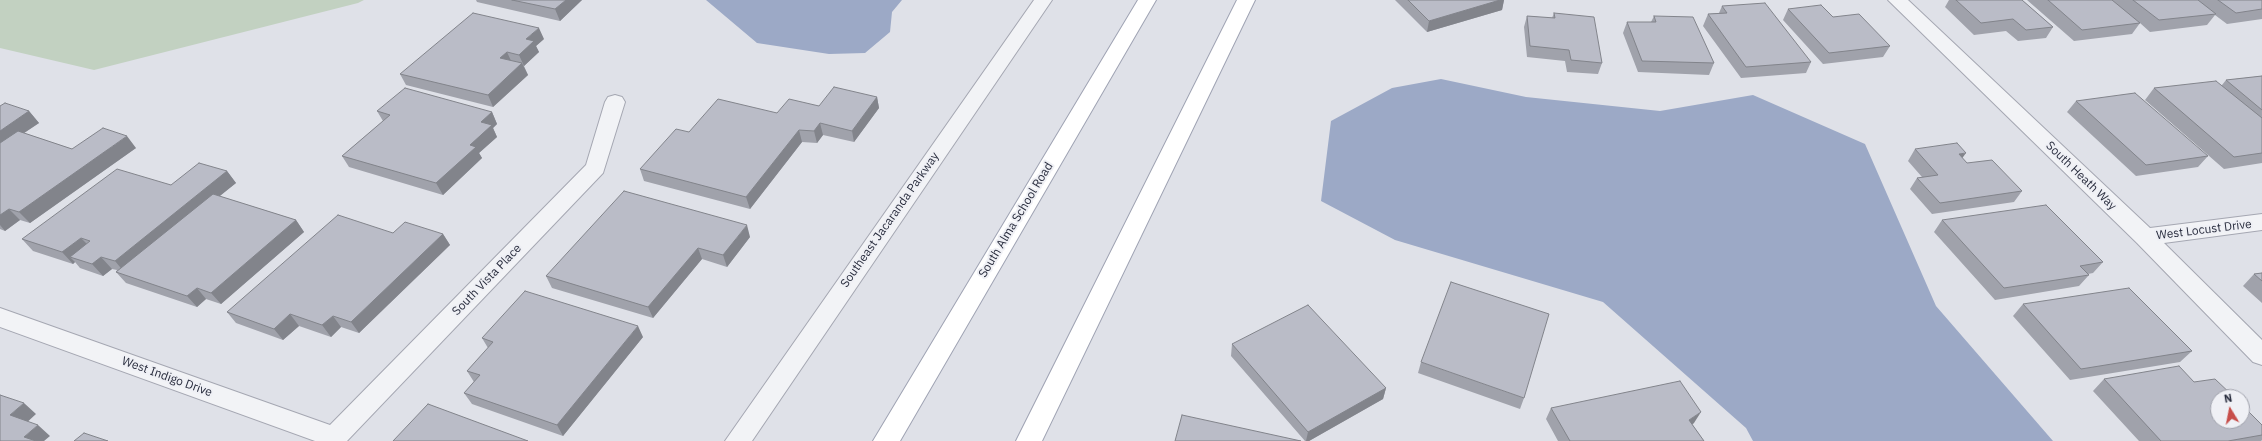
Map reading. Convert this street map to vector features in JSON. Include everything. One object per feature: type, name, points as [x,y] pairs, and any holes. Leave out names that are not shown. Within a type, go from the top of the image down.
[{"type":"main road","name":"South Alma School Road","points":[[886,441],[1147,0]]},
{"type":"main road","points":[[1029,441],[1246,0]]},
{"type":"street","name":"Southeast Jacaranda Parkway","points":[[738,441],[1043,0]]},
{"type":"street","name":"South Heath Way","points":[[1897,0],[2145,237],[2262,355]]},
{"type":"street","name":"South Vista Place","points":[[332,439],[596,168],[615,102]]},
{"type":"street","name":"West Locust Drive","points":[[2145,237],[2262,222]]},
{"type":"street","name":"West Indigo Drive","points":[[0,317],[332,439]]},
{"type":"green space","points":[[0,0],[364,0],[358,3],[94,70],[0,48]]},
{"type":"water","points":[[706,0],[902,0],[892,12],[890,32],[865,53],[829,54],[757,43]]},
{"type":"water","points":[[1441,79],[1526,97],[1660,111],[1753,95],[1865,144],[1936,306],[2053,441],[1753,441],[1746,428],[1603,302],[1395,240],[1321,201],[1331,121],[1392,88]]},
{"type":"building","points":[[512,0],[566,0],[555,9]]},
{"type":"building","points":[[1408,0],[1500,0],[1429,21]]},
{"type":"building","points":[[1956,0],[2022,0],[2053,27],[2026,30],[2013,19],[1981,23]]},
{"type":"building","points":[[2048,0],[2112,0],[2140,23],[2082,30]]},
{"type":"building","points":[[2133,0],[2198,0],[2216,14],[2159,20]]},
{"type":"building","points":[[2218,0],[2262,0],[2262,9],[2236,13]]},
{"type":"building","points":[[1765,3],[1811,62],[1746,67],[1708,14],[1727,13],[1722,6]]},
{"type":"building","points":[[1821,5],[1833,17],[1859,14],[1890,46],[1829,53],[1788,9]]},
{"type":"building","points":[[473,13],[539,28],[526,39],[534,41],[519,55],[507,52],[500,58],[522,63],[488,95],[400,74]]},
{"type":"building","points":[[1554,13],[1594,17],[1602,63],[1571,60],[1569,50],[1530,46],[1527,16],[1555,18]]},
{"type":"building","points":[[1654,16],[1693,17],[1714,63],[1642,61],[1627,22],[1656,22]]},
{"type":"building","points":[[2262,76],[2262,110],[2226,80]]},
{"type":"building","points":[[2216,81],[2262,118],[2262,153],[2234,157],[2154,88]]},
{"type":"building","points":[[834,87],[877,97],[852,131],[820,123],[814,131],[799,130],[746,197],[640,169],[676,129],[689,132],[718,99],[777,113],[789,99],[819,106]]},
{"type":"building","points":[[405,88],[492,112],[481,122],[492,125],[470,145],[476,147],[436,183],[342,156],[390,115],[377,111]]},
{"type":"building","points":[[2135,93],[2208,156],[2146,165],[2076,101]]},
{"type":"building","points":[[5,103],[29,111],[0,131],[0,106]]},
{"type":"building","points":[[103,128],[127,136],[19,212],[9,209],[0,215],[0,143],[18,131],[72,149]]},
{"type":"building","points":[[1957,143],[1966,153],[1959,154],[1967,163],[1992,160],[2022,191],[1940,203],[1917,178],[1938,175],[1915,149]]},
{"type":"building","points":[[199,163],[227,171],[115,261],[101,257],[92,264],[70,257],[90,241],[81,238],[62,252],[22,239],[117,169],[171,185]]},
{"type":"building","points":[[624,191],[747,225],[723,255],[698,248],[648,307],[546,276]]},
{"type":"building","points":[[213,194],[296,220],[211,293],[197,288],[187,296],[116,272]]},
{"type":"building","points":[[2046,205],[2103,262],[2080,266],[2089,275],[2004,288],[1942,220]]},
{"type":"building","points":[[338,215],[393,233],[405,222],[443,234],[351,322],[333,316],[322,325],[290,314],[274,329],[227,312]]},
{"type":"building","points":[[2262,273],[2262,281],[2254,274]]},
{"type":"building","points":[[1451,282],[1549,314],[1524,398],[1421,362]]},
{"type":"building","points":[[2129,288],[2192,351],[2081,369],[2023,304]]},
{"type":"building","points":[[525,291],[638,326],[557,425],[464,393],[480,375],[467,371],[493,342],[482,338]]},
{"type":"building","points":[[1308,305],[1386,388],[1308,432],[1232,344]]},
{"type":"building","points":[[2179,366],[2194,382],[2215,379],[2226,389],[2210,389],[2210,429],[2250,429],[2250,413],[2262,425],[2262,435],[2228,441],[2161,441],[2104,379]]},
{"type":"building","points":[[1680,381],[1701,412],[1689,420],[1704,441],[1570,441],[1551,408]]},
{"type":"building","points":[[0,395],[24,403],[10,415],[38,425],[24,437],[36,441],[0,441]]},
{"type":"building","points":[[428,404],[528,441],[393,441]]},
{"type":"building","points":[[1182,415],[1301,441],[1175,441]]},
{"type":"building","points":[[84,433],[108,441],[74,441]]}]
